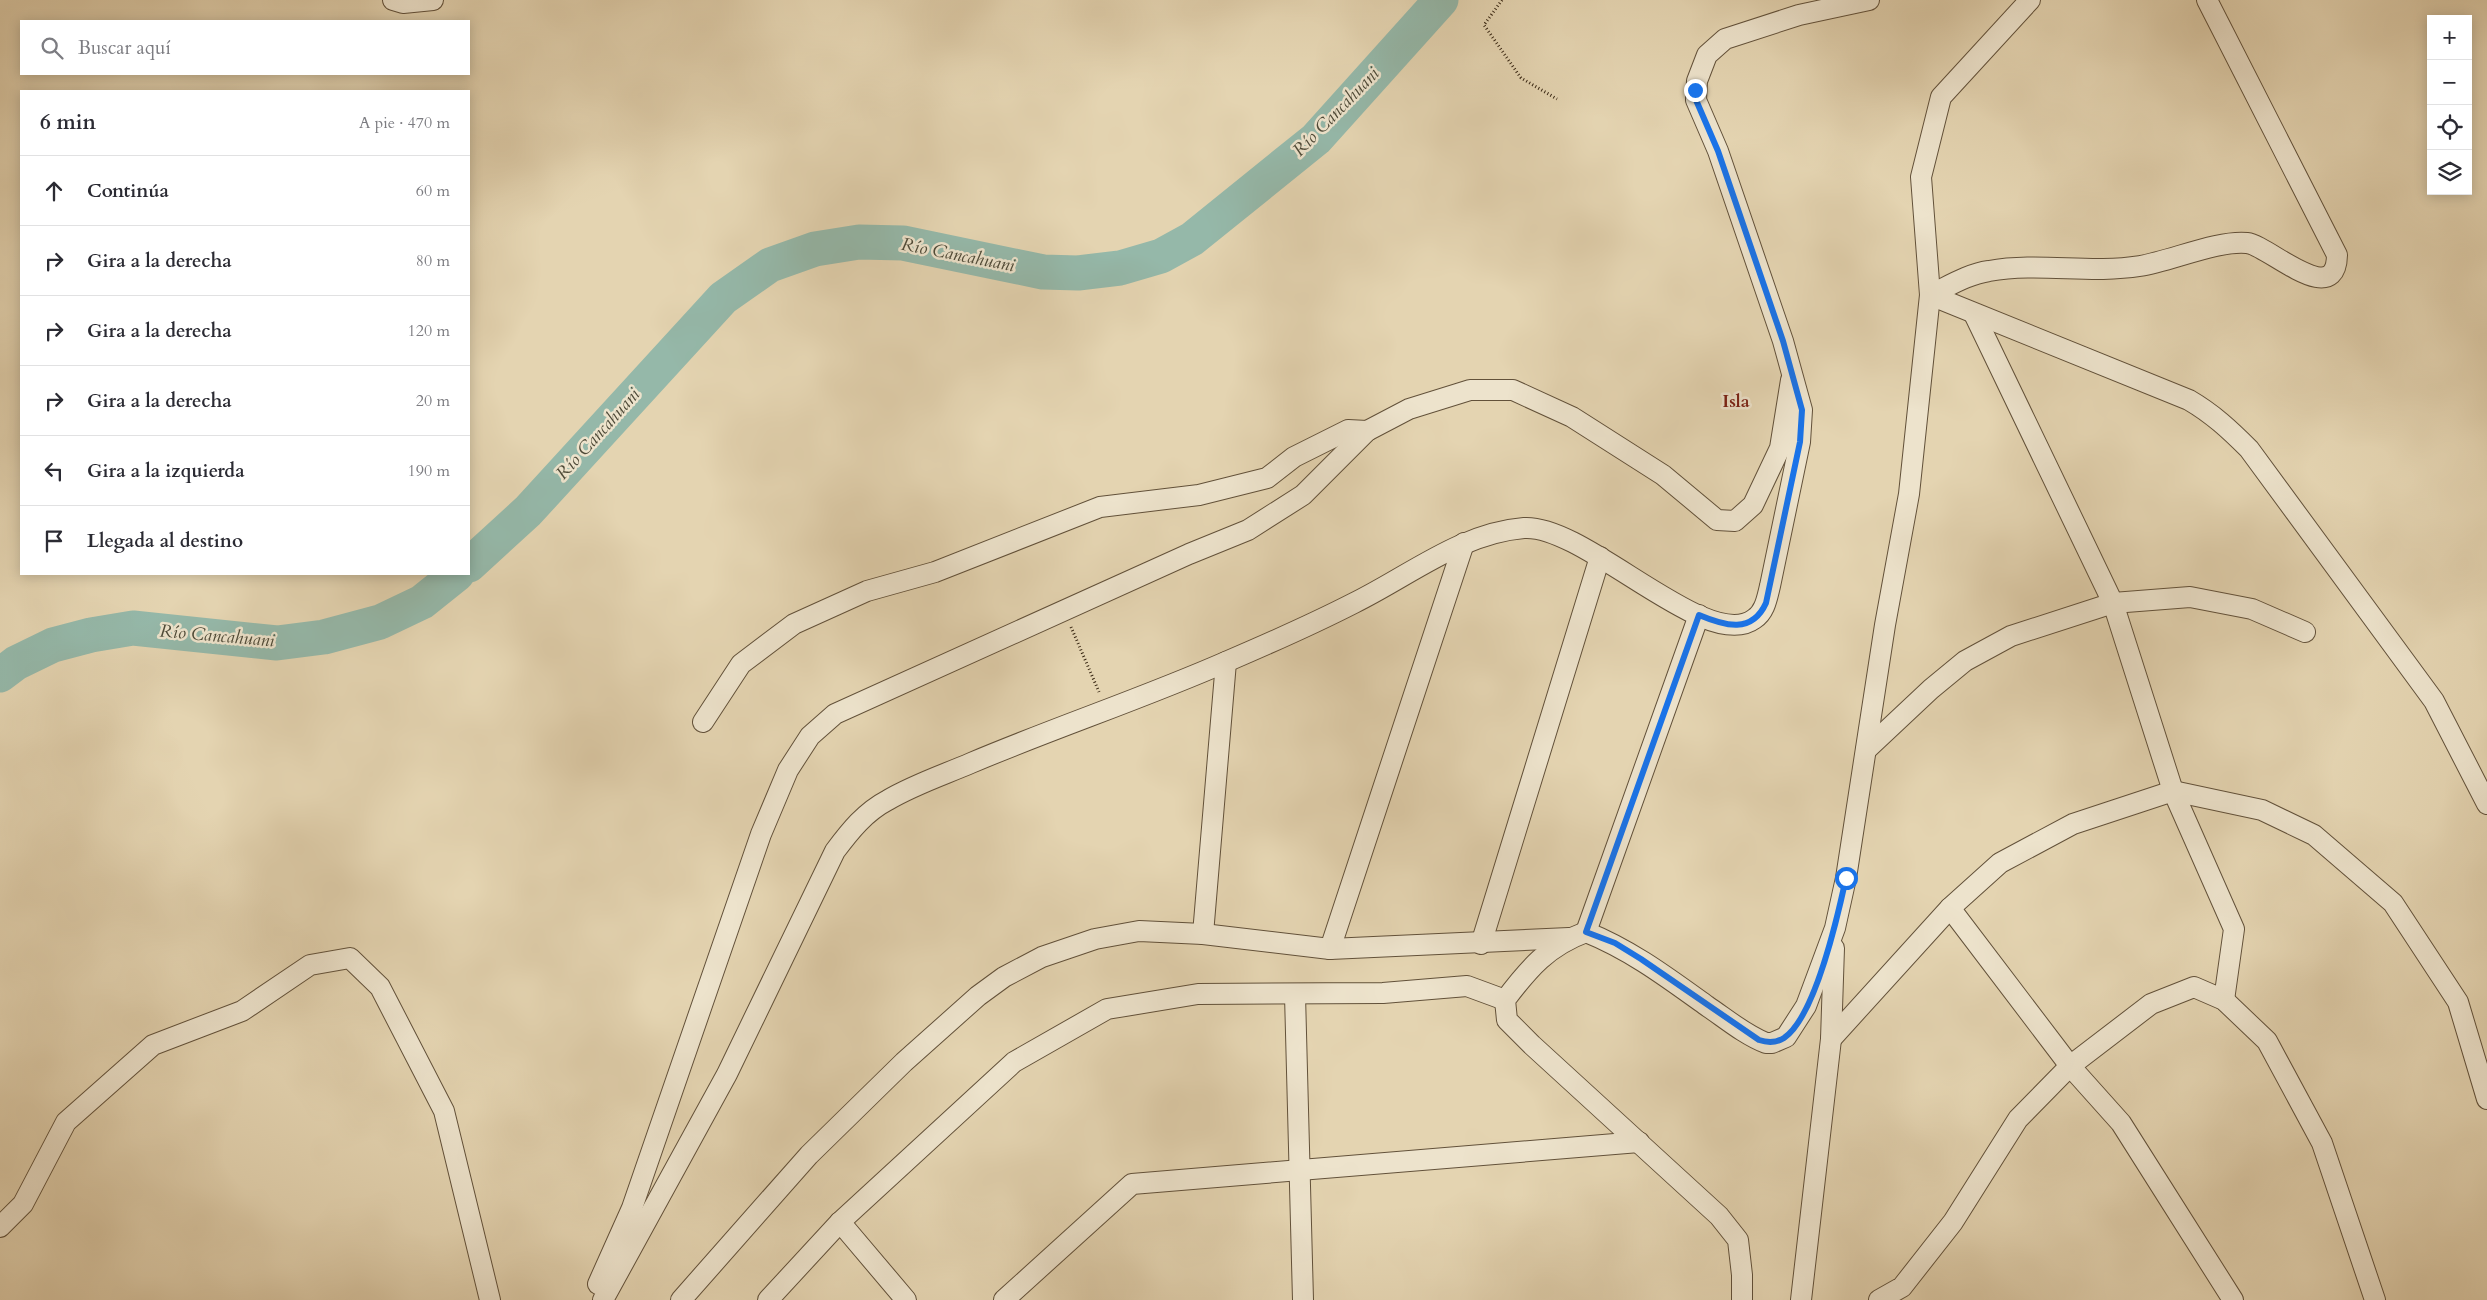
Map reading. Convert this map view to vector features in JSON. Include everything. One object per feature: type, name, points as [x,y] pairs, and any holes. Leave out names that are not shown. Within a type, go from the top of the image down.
[{"type":"street","points":[[393,0],[403,3],[433,0]]},
{"type":"street","points":[[603,1300],[726,1074],[835,851],[857,822],[895,796],[1226,662],[1355,603],[1464,543],[1511,529],[1528,528],[1554,534],[1600,557],[1658,594],[1699,615],[1727,624],[1742,624],[1755,619],[1766,603],[1802,422],[1802,410],[1783,341],[1718,151],[1696,100],[1696,81],[1707,55],[1725,39],[1799,15],[1869,0]]},
{"type":"street","points":[[681,1300],[809,1155],[925,1042],[978,996],[1022,966],[1066,948],[1115,934],[1139,931],[1203,934],[1330,949],[1481,944],[1578,935],[1622,947],[1759,1040],[1772,1043],[1786,1037],[1803,1013],[1835,928],[1846,878],[1909,494],[1930,295],[1921,177],[1941,96],[2030,0]]},
{"type":"street","points":[[1930,295],[1966,277],[1987,271],[2014,267],[2140,266],[2240,243],[2260,247],[2314,277],[2328,276],[2334,271],[2337,255],[2207,0]]},
{"type":"street","points":[[1930,295],[2189,400],[2212,414],[2228,427],[2263,468],[2434,701],[2487,804]]},
{"type":"street","points":[[1974,314],[2112,603],[2173,791],[2234,929],[2224,1000]]},
{"type":"street","points":[[591,1300],[632,1208],[761,834],[788,770],[810,736],[835,714],[1065,612],[1189,554],[1248,530],[1303,495],[1367,431],[1409,409],[1470,390],[1513,390],[1572,417],[1663,475],[1717,520],[1735,521],[1753,505],[1780,448],[1792,373]]},
{"type":"street","points":[[703,722],[741,664],[794,624],[867,591],[935,572],[1100,506],[1199,495],[1267,478],[1294,457],[1348,430],[1367,431]]},
{"type":"street","points":[[1330,949],[1464,543]]},
{"type":"street","points":[[1481,944],[1600,557]]},
{"type":"street","points":[[1866,750],[1931,689],[1965,661],[2011,636],[2112,603],[2190,597],[2252,609],[2305,632]]},
{"type":"street","points":[[1699,615],[1578,935],[1542,956],[1505,1000],[1507,1020],[1719,1216],[1738,1240],[1742,1275],[1742,1300]]},
{"type":"street","points":[[1203,934],[1226,662]]},
{"type":"street","points":[[1831,1039],[1950,908],[2000,864],[2073,824],[2173,791],[2262,810],[2314,835],[2393,904],[2458,1002],[2487,1099]]},
{"type":"street","points":[[1950,908],[2070,1066],[2121,1123],[2232,1300]]},
{"type":"street","points":[[1801,1300],[1831,1039],[1835,928]]},
{"type":"street","points":[[0,1228],[23,1204],[66,1122],[153,1045],[242,1011],[310,965],[350,958],[380,986],[444,1111],[490,1300]]},
{"type":"street","points":[[768,1300],[840,1222],[1014,1062],[1107,1009],[1198,994],[1294,995],[1383,993],[1467,986],[1505,1000]]},
{"type":"street","points":[[1879,1300],[1902,1287],[1952,1222],[2018,1119],[2070,1066],[2151,1004],[2194,987],[2224,1000],[2267,1041],[2322,1143],[2374,1300]]},
{"type":"street","points":[[1294,995],[1303,1300]]},
{"type":"street","points":[[1004,1300],[1132,1184],[1639,1142]]},
{"type":"street","points":[[840,1222],[906,1300]]},
{"type":"path","points":[[1502,0],[1484,25],[1521,78],[1557,99]]},
{"type":"path","points":[[1065,612],[1106,709]]},
{"type":"waterway","name":"Río Cancahuani","points":[[470,564],[528,511],[723,298],[770,265],[815,249],[859,242],[903,243],[1043,272],[1078,273],[1120,268],[1161,256],[1192,239],[1316,139],[1441,0]]},
{"type":"waterway","name":"Río Cancahuani","points":[[0,675],[16,663],[53,645],[91,635],[133,628],[277,643],[324,637],[380,622],[422,602],[456,575]]},
{"type":"district","name":"Isla","points":[[1736,401]]},
{"type":"route","points":[[1695,90],[1696,100],[1718,151],[1783,341],[1802,410],[1800,442],[1766,603],[1761,613],[1755,619],[1748,623],[1737,625],[1714,621],[1699,615],[1586,932],[1615,943],[1759,1040],[1772,1043],[1786,1037],[1799,1020],[1806,1006],[1835,928],[1846,878]]}]
